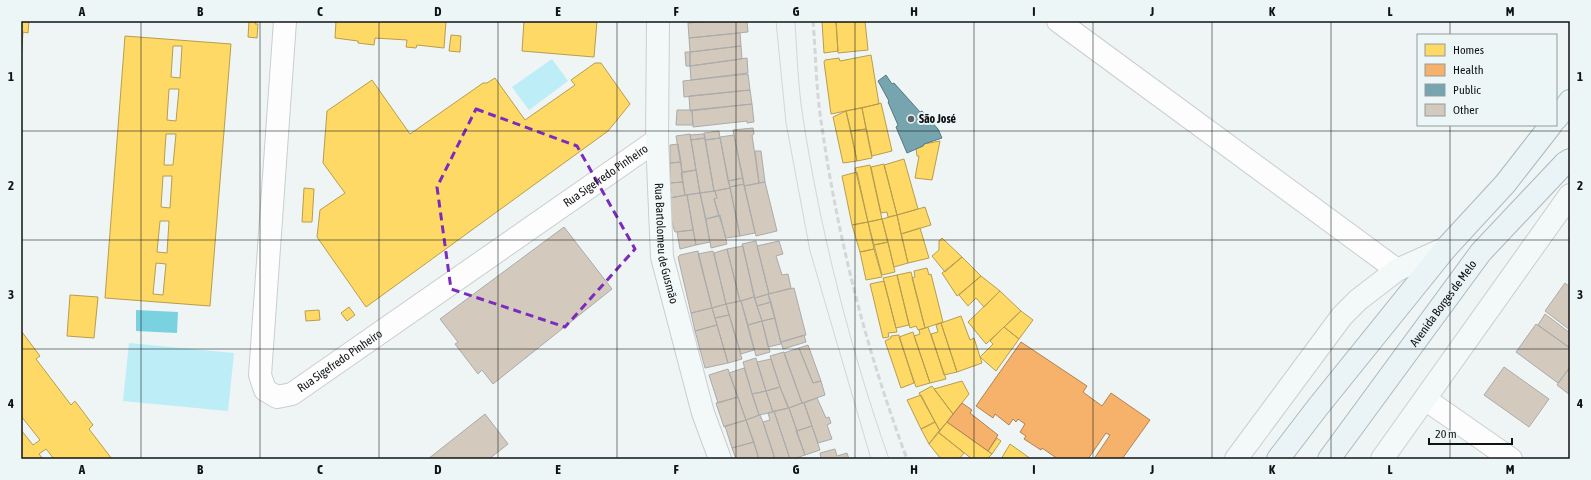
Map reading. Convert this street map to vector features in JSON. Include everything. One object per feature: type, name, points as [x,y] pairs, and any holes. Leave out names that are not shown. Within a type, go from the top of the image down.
[{"type":"main road","points":[[1557,118],[1570,101]]},
{"type":"main road","points":[[1278,459],[1317,408],[1446,248],[1505,184],[1550,126]]},
{"type":"main road","name":"Avenida Borges de Melo","points":[[1329,459],[1481,252],[1565,162],[1570,160]]},
{"type":"street","name":"Rua Sigefredo Pinheiro","points":[[285,21],[260,375],[265,390],[277,397],[292,394],[657,140]]},
{"type":"street","name":"Rua Bartolomeu de Gusmão","points":[[658,21],[657,140],[662,257],[703,413],[720,459]]},
{"type":"street","points":[[1058,21],[1397,270]]},
{"type":"street","points":[[1382,459],[1570,194]]},
{"type":"street","points":[[1236,459],[1342,316],[1358,300],[1397,270],[1446,248]]},
{"type":"street","points":[[1425,399],[1511,459]]},
{"type":"highlighted area","points":[[476,109],[577,146],[635,249],[565,327],[451,289],[437,187]]},
{"type":"shaded area","points":[[552,59],[568,81],[529,110],[512,87]]},
{"type":"shaded area","points":[[129,343],[234,353],[228,411],[123,401]]},
{"type":"water","points":[[136,310],[178,312],[177,333],[136,331]]},
{"type":"building: Homes","points":[[21,21],[29,21],[28,33],[23,32],[21,62]]},
{"type":"building: Homes","points":[[249,21],[256,21],[255,24],[258,24],[257,38],[248,37]]},
{"type":"building: Homes","points":[[336,21],[446,21],[444,48],[417,45],[416,48],[406,47],[407,40],[375,38],[374,45],[335,38]]},
{"type":"building: Homes","points":[[524,21],[597,21],[594,57],[522,51]]},
{"type":"building: Homes","points":[[822,21],[836,21],[838,51],[824,53]]},
{"type":"building: Homes","points":[[836,21],[865,21],[868,50],[838,53]]},
{"type":"building: Homes","points":[[451,35],[461,36],[460,52],[449,51]]},
{"type":"building: Homes","points":[[125,36],[231,44],[210,306],[105,298]],"holes":[[[173,46],[182,46],[180,78],[171,77]],[[169,89],[179,89],[176,121],[167,120]],[[166,134],[176,134],[173,165],[164,165]],[[163,176],[172,176],[170,208],[161,207]],[[160,221],[169,221],[167,253],[157,252]],[[156,263],[166,264],[163,295],[153,294]]]},
{"type":"building: Homes","points":[[871,55],[879,104],[831,114],[824,62],[825,60],[839,58],[840,61]]},
{"type":"building: Homes","points":[[595,63],[601,63],[630,104],[608,131],[366,307],[317,237],[320,210],[345,193],[323,163],[327,111],[372,80],[410,134],[483,83],[487,83],[495,78],[525,120],[575,85],[571,80]]},
{"type":"building: Homes","points":[[881,103],[892,151],[872,156],[862,108]]},
{"type":"building: Homes","points":[[862,108],[866,129],[851,131],[846,111]]},
{"type":"building: Homes","points":[[846,111],[857,161],[843,163],[833,117]]},
{"type":"building: Homes","points":[[866,129],[872,158],[857,161],[851,131]]},
{"type":"building: Homes","points":[[940,141],[932,180],[915,178],[919,156],[917,156],[916,148],[923,146],[924,144]]},
{"type":"building: Homes","points":[[904,159],[918,209],[897,215],[884,165]]},
{"type":"building: Homes","points":[[884,164],[897,215],[888,217],[887,212],[881,213],[871,167]]},
{"type":"building: Homes","points":[[870,165],[882,219],[868,222],[855,168]]},
{"type":"building: Homes","points":[[857,172],[868,222],[852,225],[842,176]]},
{"type":"building: Homes","points":[[304,188],[314,189],[312,222],[302,222]]},
{"type":"building: Homes","points":[[925,207],[931,225],[901,234],[897,215]]},
{"type":"building: Homes","points":[[897,215],[908,263],[894,267],[882,219]]},
{"type":"building: Homes","points":[[882,219],[888,242],[874,245],[868,222]]},
{"type":"building: Homes","points":[[868,222],[874,249],[860,252],[852,225]]},
{"type":"building: Homes","points":[[920,228],[929,258],[908,263],[901,234]]},
{"type":"building: Homes","points":[[942,238],[962,257],[945,272],[932,256],[939,250],[939,241]]},
{"type":"building: Homes","points":[[888,242],[895,272],[882,275],[874,245]]},
{"type":"building: Homes","points":[[874,249],[882,277],[866,280],[860,252]]},
{"type":"building: Homes","points":[[962,257],[981,276],[957,296],[942,273]]},
{"type":"building: Homes","points":[[927,268],[929,275],[931,274],[943,322],[925,328],[912,278],[915,277],[914,271]]},
{"type":"building: Homes","points":[[911,272],[925,328],[918,330],[916,326],[910,328],[897,275]]},
{"type":"building: Homes","points":[[897,275],[909,325],[896,328],[883,278]]},
{"type":"building: Homes","points":[[981,276],[1000,291],[984,307],[976,298],[968,306],[959,295]]},
{"type":"building: Homes","points":[[884,281],[897,332],[888,333],[889,337],[883,338],[870,284]]},
{"type":"building: Homes","points":[[1000,291],[1021,311],[986,344],[968,322]]},
{"type":"building: Homes","points":[[70,295],[98,297],[94,338],[67,336]]},
{"type":"building: Homes","points":[[349,307],[355,315],[347,321],[341,313]]},
{"type":"building: Homes","points":[[319,310],[320,320],[306,321],[305,311]]},
{"type":"building: Homes","points":[[1021,311],[1033,320],[1019,339],[1004,327]]},
{"type":"building: Homes","points":[[961,316],[970,340],[974,338],[982,363],[957,372],[941,323]]},
{"type":"building: Homes","points":[[941,323],[957,372],[944,375],[931,334],[938,332],[936,325]]},
{"type":"building: Homes","points":[[928,327],[946,379],[930,383],[914,336],[920,334],[919,330]]},
{"type":"building: Homes","points":[[1004,327],[1019,339],[996,371],[980,357],[993,344],[990,341]]},
{"type":"building: Homes","points":[[22,332],[40,356],[36,359],[71,405],[75,401],[93,425],[89,429],[112,459],[54,459],[46,449],[39,454],[43,459],[21,459],[21,430],[33,445],[40,440],[21,416]]},
{"type":"building: Homes","points":[[913,332],[930,383],[916,387],[899,337]]},
{"type":"building: Homes","points":[[899,335],[914,383],[901,388],[885,341],[891,338],[891,336]]},
{"type":"building: Homes","points":[[962,381],[969,394],[953,414],[934,389]]},
{"type":"building: Homes","points":[[932,386],[953,414],[940,431],[919,393]]},
{"type":"building: Homes","points":[[921,395],[935,422],[921,429],[907,400]]},
{"type":"building: Homes","points":[[935,422],[940,431],[929,444],[921,429]]},
{"type":"building: Homes","points":[[947,422],[992,454],[987,459],[972,459],[938,432]]},
{"type":"building: Homes","points":[[938,432],[964,453],[959,459],[941,459],[929,444]]},
{"type":"building: Homes","points":[[997,438],[1001,441],[992,454],[988,451]]},
{"type":"building: Homes","points":[[1010,444],[1031,459],[1001,459]]},
{"type":"building: Health","points":[[1021,342],[1087,386],[1083,392],[1102,406],[1111,393],[1150,420],[1122,459],[1094,459],[1110,435],[1106,433],[1088,459],[1058,459],[1042,448],[1041,450],[1024,439],[1026,436],[1020,432],[1025,424],[1018,419],[1016,422],[1013,419],[1009,425],[995,414],[993,418],[976,406]]},
{"type":"building: Health","points":[[962,403],[972,410],[970,413],[998,435],[988,451],[947,422]]},
{"type":"building: Public","name":"São José","points":[[886,75],[892,84],[894,83],[920,112],[922,111],[938,129],[942,138],[924,144],[923,146],[907,153],[896,127],[898,125],[888,102],[889,101],[878,81]]},
{"type":"building: Other","points":[[711,21],[747,21],[748,32],[689,38],[688,23]]},
{"type":"building: Other","points":[[740,33],[741,46],[690,52],[689,38]]},
{"type":"building: Other","points":[[741,46],[742,59],[690,66],[690,52]]},
{"type":"building: Other","points":[[685,52],[690,52],[690,66],[686,66]]},
{"type":"building: Other","points":[[747,58],[748,73],[691,80],[690,66]]},
{"type":"building: Other","points":[[748,74],[750,90],[684,97],[683,81]]},
{"type":"building: Other","points":[[750,90],[752,104],[690,111],[689,96]]},
{"type":"building: Other","points":[[752,104],[754,122],[747,123],[747,121],[693,127],[692,110]]},
{"type":"building: Other","points":[[677,110],[692,110],[693,125],[676,125]]},
{"type":"building: Other","points":[[753,128],[754,134],[752,135],[759,183],[744,186],[733,130]]},
{"type":"building: Other","points":[[719,131],[720,138],[705,140],[704,133]]},
{"type":"building: Other","points":[[690,134],[696,170],[682,172],[676,136]]},
{"type":"building: Other","points":[[704,134],[705,138],[691,140],[690,135]]},
{"type":"building: Other","points":[[734,135],[743,178],[728,181],[720,137]]},
{"type":"building: Other","points":[[705,138],[714,191],[700,193],[691,140]]},
{"type":"building: Other","points":[[720,138],[730,188],[714,191],[705,140]]},
{"type":"building: Other","points":[[678,144],[681,162],[670,163],[670,145]]},
{"type":"building: Other","points":[[755,151],[761,151],[765,182],[759,183]]},
{"type":"building: Other","points":[[681,162],[683,182],[670,183],[670,163]]},
{"type":"building: Other","points":[[696,170],[700,193],[685,195],[681,173]]},
{"type":"building: Other","points":[[743,178],[744,184],[730,187],[728,181]]},
{"type":"building: Other","points":[[683,182],[685,195],[670,198],[670,183]]},
{"type":"building: Other","points":[[765,182],[777,231],[756,236],[744,186]]},
{"type":"building: Other","points":[[744,184],[755,233],[740,236],[730,187]]},
{"type":"building: Other","points":[[730,188],[740,236],[726,238],[714,199],[717,198],[715,191]]},
{"type":"building: Other","points":[[715,191],[717,198],[714,199],[719,216],[706,219],[700,193]]},
{"type":"building: Other","points":[[700,193],[710,242],[696,245],[687,195]]},
{"type":"building: Other","points":[[687,195],[693,230],[675,232],[671,219],[670,198]]},
{"type":"building: Other","points":[[720,215],[727,244],[711,248],[706,219]]},
{"type":"building: Other","points":[[564,227],[612,289],[493,384],[482,370],[478,374],[455,344],[458,342],[440,319]]},
{"type":"building: Other","points":[[693,230],[696,245],[680,249],[677,232]]},
{"type":"building: Other","points":[[756,241],[769,294],[755,298],[742,244]]},
{"type":"building: Other","points":[[779,241],[783,254],[776,256],[782,275],[788,274],[791,288],[769,294],[757,246]]},
{"type":"building: Other","points":[[743,246],[754,297],[740,301],[727,249]]},
{"type":"building: Other","points":[[727,249],[740,301],[726,304],[714,253]]},
{"type":"building: Other","points":[[698,251],[712,308],[691,313],[678,257],[680,255]]},
{"type":"building: Other","points":[[713,251],[726,304],[712,308],[698,254]]},
{"type":"building: Other","points":[[1565,283],[1570,287],[1570,330],[1545,311]]},
{"type":"building: Other","points":[[794,288],[806,335],[781,342],[768,294]]},
{"type":"building: Other","points":[[768,294],[771,302],[757,306],[755,298]]},
{"type":"building: Other","points":[[754,297],[762,321],[748,325],[741,301]]},
{"type":"building: Other","points":[[741,301],[754,350],[741,354],[726,304]]},
{"type":"building: Other","points":[[771,302],[775,318],[762,321],[757,306]]},
{"type":"building: Other","points":[[726,304],[729,315],[715,318],[712,308]]},
{"type":"building: Other","points":[[712,308],[717,325],[695,331],[691,313]]},
{"type":"building: Other","points":[[1545,314],[1570,333],[1570,348],[1538,325]]},
{"type":"building: Other","points":[[729,315],[742,359],[728,363],[715,318]]},
{"type":"building: Other","points":[[775,318],[781,344],[768,347],[762,321]]},
{"type":"building: Other","points":[[762,321],[770,352],[756,356],[748,325]]},
{"type":"building: Other","points":[[1536,324],[1570,348],[1570,367],[1558,383],[1516,352]]},
{"type":"building: Other","points":[[717,325],[728,363],[705,368],[695,331]]},
{"type":"building: Other","points":[[804,335],[806,342],[783,349],[781,342]]},
{"type":"building: Other","points":[[808,345],[821,381],[813,383],[799,348]]},
{"type":"building: Other","points":[[799,348],[813,383],[821,381],[825,395],[802,403],[784,353]]},
{"type":"building: Other","points":[[784,352],[802,403],[789,408],[780,387],[770,356]]},
{"type":"building: Other","points":[[756,358],[766,391],[752,394],[743,362]]},
{"type":"building: Other","points":[[771,359],[780,387],[766,391],[757,362]]},
{"type":"building: Other","points":[[1504,367],[1549,399],[1529,427],[1484,395]]},
{"type":"building: Other","points":[[1570,367],[1570,395],[1557,385]]},
{"type":"building: Other","points":[[744,368],[759,415],[746,420],[729,373]]},
{"type":"building: Other","points":[[728,369],[738,397],[718,403],[709,375]]},
{"type":"building: Other","points":[[780,387],[788,408],[773,412],[766,391]]},
{"type":"building: Other","points":[[766,391],[773,412],[759,415],[752,394]]},
{"type":"building: Other","points":[[738,397],[746,420],[724,427],[716,403]]},
{"type":"building: Other","points":[[817,398],[826,418],[829,417],[831,423],[827,425],[832,439],[818,443],[804,403]]},
{"type":"building: Other","points":[[804,403],[812,426],[797,431],[789,408]]},
{"type":"building: Other","points":[[789,408],[805,455],[793,459],[790,459],[774,411]]},
{"type":"building: Other","points":[[774,411],[790,459],[775,459],[763,422],[770,420],[768,413]]},
{"type":"building: Other","points":[[485,414],[508,444],[489,459],[428,459]]},
{"type":"building: Other","points":[[760,415],[775,459],[759,459],[746,420]]},
{"type":"building: Other","points":[[746,420],[754,442],[732,448],[725,426]]},
{"type":"building: Other","points":[[812,426],[820,450],[805,455],[796,431]]},
{"type":"building: Other","points":[[754,442],[759,459],[736,459],[732,448]]},
{"type":"building: Other","points":[[835,449],[837,456],[847,453],[849,459],[821,459],[820,453]]},
{"type":"tram line","points":[[776,21],[786,123],[810,251],[871,459]]},
{"type":"tram line","points":[[795,21],[801,106],[810,161],[828,248],[849,333],[889,459]]},
{"type":"railway","points":[[813,21],[820,114],[836,212],[867,337],[879,378],[907,459]]},
{"type":"place","name":"São José","points":[[911,119]]}]
